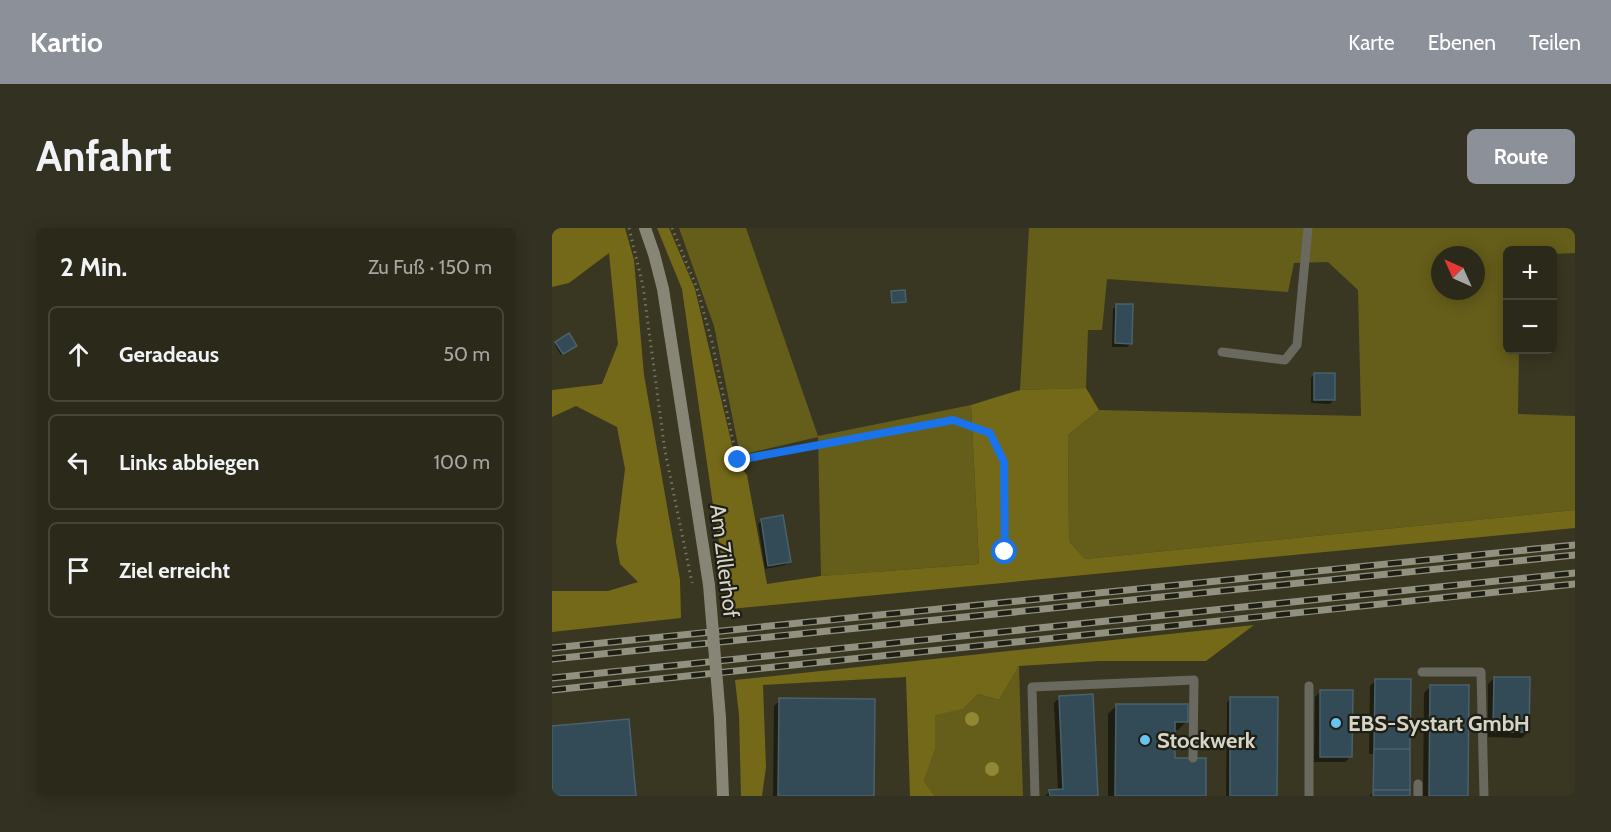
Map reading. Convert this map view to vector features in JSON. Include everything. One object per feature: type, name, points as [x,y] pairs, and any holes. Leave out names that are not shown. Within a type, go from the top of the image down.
[{"type":"street","name":"Am Zillerhof","points":[[645,228],[663,289],[709,585],[720,718],[723,796]]},
{"type":"lane","points":[[1222,352],[1285,360],[1297,345],[1308,228]]},
{"type":"lane","points":[[1422,672],[1481,672],[1484,796]]},
{"type":"lane","points":[[1035,796],[1032,687],[1194,680],[1193,758]]},
{"type":"lane","points":[[1309,686],[1309,796]]},
{"type":"lane","points":[[1418,784],[1418,796]]},
{"type":"path","points":[[628,228],[643,286],[665,451],[693,587]]},
{"type":"path","points":[[672,228],[697,288],[712,342],[738,460],[953,420],[962,423],[990,433],[1004,462],[1005,552]]},
{"type":"shaded area","points":[[552,228],[625,228],[634,260],[644,375],[680,580],[681,618],[552,632],[552,591],[608,591],[638,582],[620,564],[616,542],[625,469],[617,427],[576,406],[552,417],[552,390],[602,384],[618,344],[609,253],[569,283],[552,287]]},
{"type":"shaded area","points":[[657,228],[669,228],[695,289],[736,462],[747,475],[767,584],[821,576],[979,564],[971,405],[1020,390],[1086,388],[1099,410],[1068,435],[1069,541],[1085,559],[1575,510],[1575,528],[730,609],[682,289]]},
{"type":"shaded area","points":[[679,228],[746,228],[818,436],[971,405],[979,564],[821,576],[818,437],[740,455],[714,326]]},
{"type":"shaded area","points":[[1029,228],[1575,228],[1575,253],[1557,254],[1557,246],[1503,246],[1503,354],[1519,354],[1518,414],[1575,416],[1575,510],[1085,559],[1069,541],[1068,435],[1099,410],[1361,416],[1358,290],[1328,262],[1294,263],[1288,292],[1107,279],[1102,330],[1088,330],[1086,388],[1020,390]]},
{"type":"shaded area","points":[[1254,625],[1206,661],[1099,661],[1019,666],[999,700],[978,694],[963,709],[935,715],[935,750],[924,781],[935,796],[910,796],[906,677],[763,685],[766,767],[762,796],[741,796],[739,715],[735,680]]},
{"type":"shaded area","points":[[1019,666],[1023,796],[935,796],[924,781],[935,750],[935,714],[963,709],[978,694],[999,700]]},
{"type":"building","points":[[905,290],[906,302],[892,303],[891,291]]},
{"type":"building","points":[[1116,304],[1133,304],[1132,344],[1115,343]]},
{"type":"building","points":[[569,333],[577,346],[563,354],[555,342]]},
{"type":"building","points":[[1314,373],[1335,373],[1335,400],[1314,400]]},
{"type":"building","points":[[783,515],[791,562],[768,566],[761,519]]},
{"type":"building","points":[[1494,677],[1530,677],[1529,732],[1493,732]]},
{"type":"building","points":[[1375,679],[1411,679],[1410,749],[1374,749]]},
{"type":"building","points":[[1430,685],[1469,685],[1468,796],[1429,796]]},
{"type":"building","name":"EBS-Systart GmbH","points":[[1320,690],[1353,690],[1352,757],[1320,757]]},
{"type":"building","points":[[1093,694],[1098,796],[1050,796],[1049,790],[1063,789],[1059,696]]},
{"type":"building","points":[[1230,697],[1278,697],[1277,796],[1230,796]]},
{"type":"building","points":[[779,698],[875,699],[874,796],[778,796]]},
{"type":"building","name":"Stockwerk","points":[[1116,704],[1188,704],[1188,722],[1175,722],[1175,758],[1206,758],[1206,796],[1115,796]]},
{"type":"building","points":[[629,719],[636,796],[552,796],[552,726]]},
{"type":"building","points":[[1374,749],[1410,749],[1410,790],[1373,790]]},
{"type":"building","points":[[1373,790],[1410,790],[1410,796],[1373,796]]},
{"type":"railway","points":[[552,648],[1575,545]]},
{"type":"railway","points":[[552,659],[1575,555]]},
{"type":"railway","points":[[552,678],[1575,573]]},
{"type":"railway","points":[[552,690],[1575,584]]},
{"type":"place","name":"EBS-Systart GmbH","points":[[1336,723]]},
{"type":"place","name":"Stockwerk","points":[[1145,740]]},
{"type":"route","points":[[738,460],[953,420],[990,433],[1004,462],[1005,552]]}]
